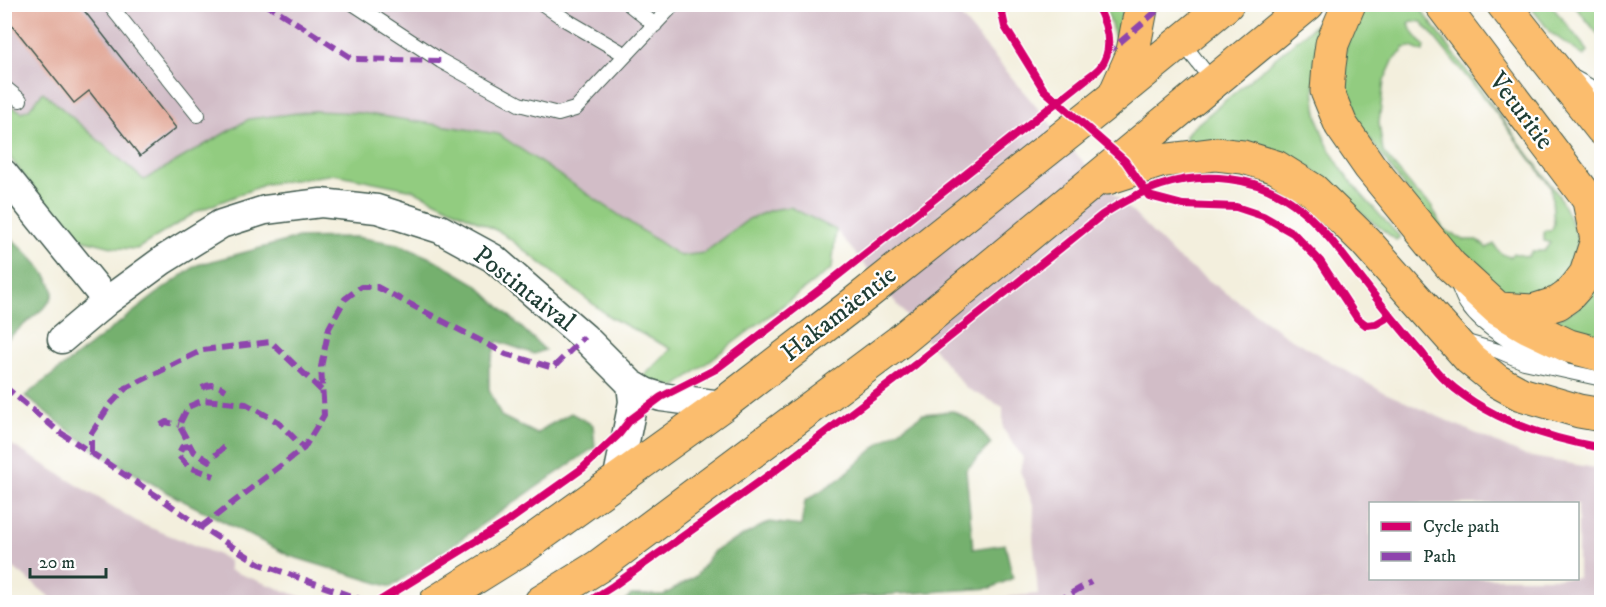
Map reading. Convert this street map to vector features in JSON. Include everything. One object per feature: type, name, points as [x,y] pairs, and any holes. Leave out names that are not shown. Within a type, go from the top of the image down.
[{"type":"main road","points":[[1110,100],[1132,56],[1142,4]]},
{"type":"main road","name":"Hakamäentie","points":[[436,603],[521,549],[722,405],[847,309],[1227,4]]},
{"type":"main road","points":[[541,603],[598,566],[899,342],[1094,181],[1151,151],[1214,82],[1308,4]]},
{"type":"main road","points":[[1348,4],[1332,44],[1327,91],[1341,125],[1370,167],[1451,266],[1498,309],[1569,346],[1602,355]]},
{"type":"main road","name":"Veturitie","points":[[1441,4],[1595,209]]},
{"type":"main road","name":"Veturitie","points":[[1503,4],[1602,129]]},
{"type":"main road","points":[[1151,151],[1243,157],[1276,167],[1292,176],[1313,190],[1365,241],[1449,337],[1497,381],[1521,394],[1579,411],[1602,415]]},
{"type":"main road","points":[[1498,309],[1533,311],[1558,303],[1568,296],[1586,274],[1597,240],[1595,209]]},
{"type":"street","points":[[4,174],[107,301]]},
{"type":"street","name":"Postintaival","points":[[62,339],[107,301],[163,260],[221,224],[265,210],[321,203],[377,209],[440,229],[493,258],[584,337],[631,384]]},
{"type":"street","points":[[631,384],[661,397],[722,405]]},
{"type":"street","points":[[617,481],[633,402],[631,384]]},
{"type":"lane","points":[[110,4],[198,115]]},
{"type":"lane","points":[[354,4],[441,61],[519,104],[558,114],[575,109],[674,4]]},
{"type":"lane","points":[[543,4],[626,55]]},
{"type":"lane","points":[[629,4],[655,25]]},
{"type":"lane","points":[[1181,41],[1214,82]]},
{"type":"lane","points":[[1550,64],[1602,93]]},
{"type":"lane","points":[[4,87],[20,100]]},
{"type":"lane","points":[[1451,266],[1466,305],[1479,319],[1506,338],[1563,369]]},
{"type":"lane","points":[[1449,337],[1498,351],[1524,362],[1602,379]]},
{"type":"shaded area","points":[[5,5],[951,5],[1075,153],[1176,257],[1285,335],[1381,391],[1526,456],[1601,469],[1601,602],[954,602],[1038,594],[1033,538],[1034,507],[1020,471],[1023,458],[1003,429],[1003,407],[966,388],[836,230],[790,207],[749,219],[704,253],[680,257],[498,134],[144,181],[5,113]]},
{"type":"shaded area","points":[[4,440],[141,524],[219,555],[229,561],[229,570],[315,602],[56,602],[5,561]]},
{"type":"green space","points":[[1105,5],[1122,5],[1121,35],[1115,37]]},
{"type":"green space","points":[[1361,5],[1418,5],[1559,196],[1578,240],[1576,259],[1561,282],[1541,294],[1517,295],[1493,285],[1458,261],[1339,97],[1349,25]],"holes":[[[1422,22],[1496,113],[1551,187],[1554,224],[1552,229],[1544,232],[1544,241],[1550,243],[1544,251],[1532,251],[1528,257],[1513,253],[1510,257],[1500,253],[1494,244],[1487,248],[1477,240],[1464,240],[1443,229],[1431,205],[1415,191],[1383,152],[1379,123],[1384,81],[1394,59],[1404,48],[1411,47],[1423,52],[1425,47],[1411,30],[1409,23]]]},
{"type":"green space","points":[[1529,5],[1551,5],[1588,51],[1584,56],[1551,33]]},
{"type":"green space","points":[[1574,5],[1598,5],[1601,10],[1601,38]]},
{"type":"green space","points":[[1323,18],[1314,83],[1317,115],[1322,131],[1343,171],[1400,237],[1396,240],[1353,207],[1310,168],[1280,153],[1187,141],[1186,136],[1189,131]]},
{"type":"green space","points":[[43,92],[144,180],[249,119],[314,111],[361,113],[498,134],[680,256],[704,253],[749,219],[771,210],[790,207],[836,230],[832,268],[675,387],[641,379],[671,349],[610,317],[502,233],[413,190],[335,174],[266,184],[198,211],[137,249],[116,248],[77,238],[58,221],[5,151],[5,103],[22,112],[29,109]]},
{"type":"green space","points":[[4,232],[42,270],[52,287],[53,294],[46,306],[5,341]]},
{"type":"green space","points":[[356,237],[398,244],[435,260],[476,284],[545,350],[534,354],[497,341],[489,368],[489,389],[501,416],[537,434],[571,413],[593,425],[595,447],[391,587],[290,556],[176,497],[97,452],[25,396],[197,265],[298,238]]},
{"type":"green space","points":[[1601,277],[1601,345],[1547,323],[1585,301]]},
{"type":"green space","points":[[953,411],[975,423],[991,444],[966,470],[973,549],[1005,544],[1013,578],[991,588],[778,602],[625,602],[631,595],[664,595],[696,576],[714,551],[769,522],[801,526],[805,501],[841,478],[880,443],[923,414]]},
{"type":"building","points":[[4,4],[79,4],[176,128],[140,156],[89,91],[74,103],[4,15]]},
{"type":"marked path","points":[[264,4],[353,59],[441,61]]},
{"type":"marked path","points":[[1106,54],[1165,4]]},
{"type":"marked path","points":[[201,527],[304,448],[324,415],[321,367],[329,328],[345,299],[361,287],[377,287],[506,354],[553,368],[584,337]]},
{"type":"marked path","points":[[91,452],[91,434],[109,406],[126,388],[203,350],[271,342],[322,391]]},
{"type":"marked path","points":[[202,388],[214,385],[226,390]]},
{"type":"marked path","points":[[4,386],[58,431],[260,564],[368,602]]},
{"type":"marked path","points":[[224,447],[209,461],[193,451],[179,425],[188,407],[204,400],[246,404],[278,422],[304,448]]},
{"type":"marked path","points":[[161,425],[166,422],[179,425]]},
{"type":"marked path","points":[[189,446],[182,447],[178,455],[189,467],[214,476]]},
{"type":"marked path","points":[[1056,602],[1091,582]]},
{"type":"cycle path","points":[[1000,4],[1005,27],[1044,90],[1125,161],[1149,196],[1183,205],[1236,207],[1263,216],[1293,233],[1320,261],[1357,318],[1366,325],[1376,324],[1390,316]]},
{"type":"cycle path","points":[[378,602],[504,524],[583,468],[619,434],[630,420],[661,397],[716,369],[1096,71],[1108,51],[1106,27],[1096,4]]},
{"type":"cycle path","points":[[588,602],[769,475],[916,364],[1102,215],[1147,191],[1194,178],[1229,179],[1251,183],[1289,200],[1319,226],[1436,371],[1462,394],[1480,406],[1519,425],[1560,439],[1602,448]]}]
